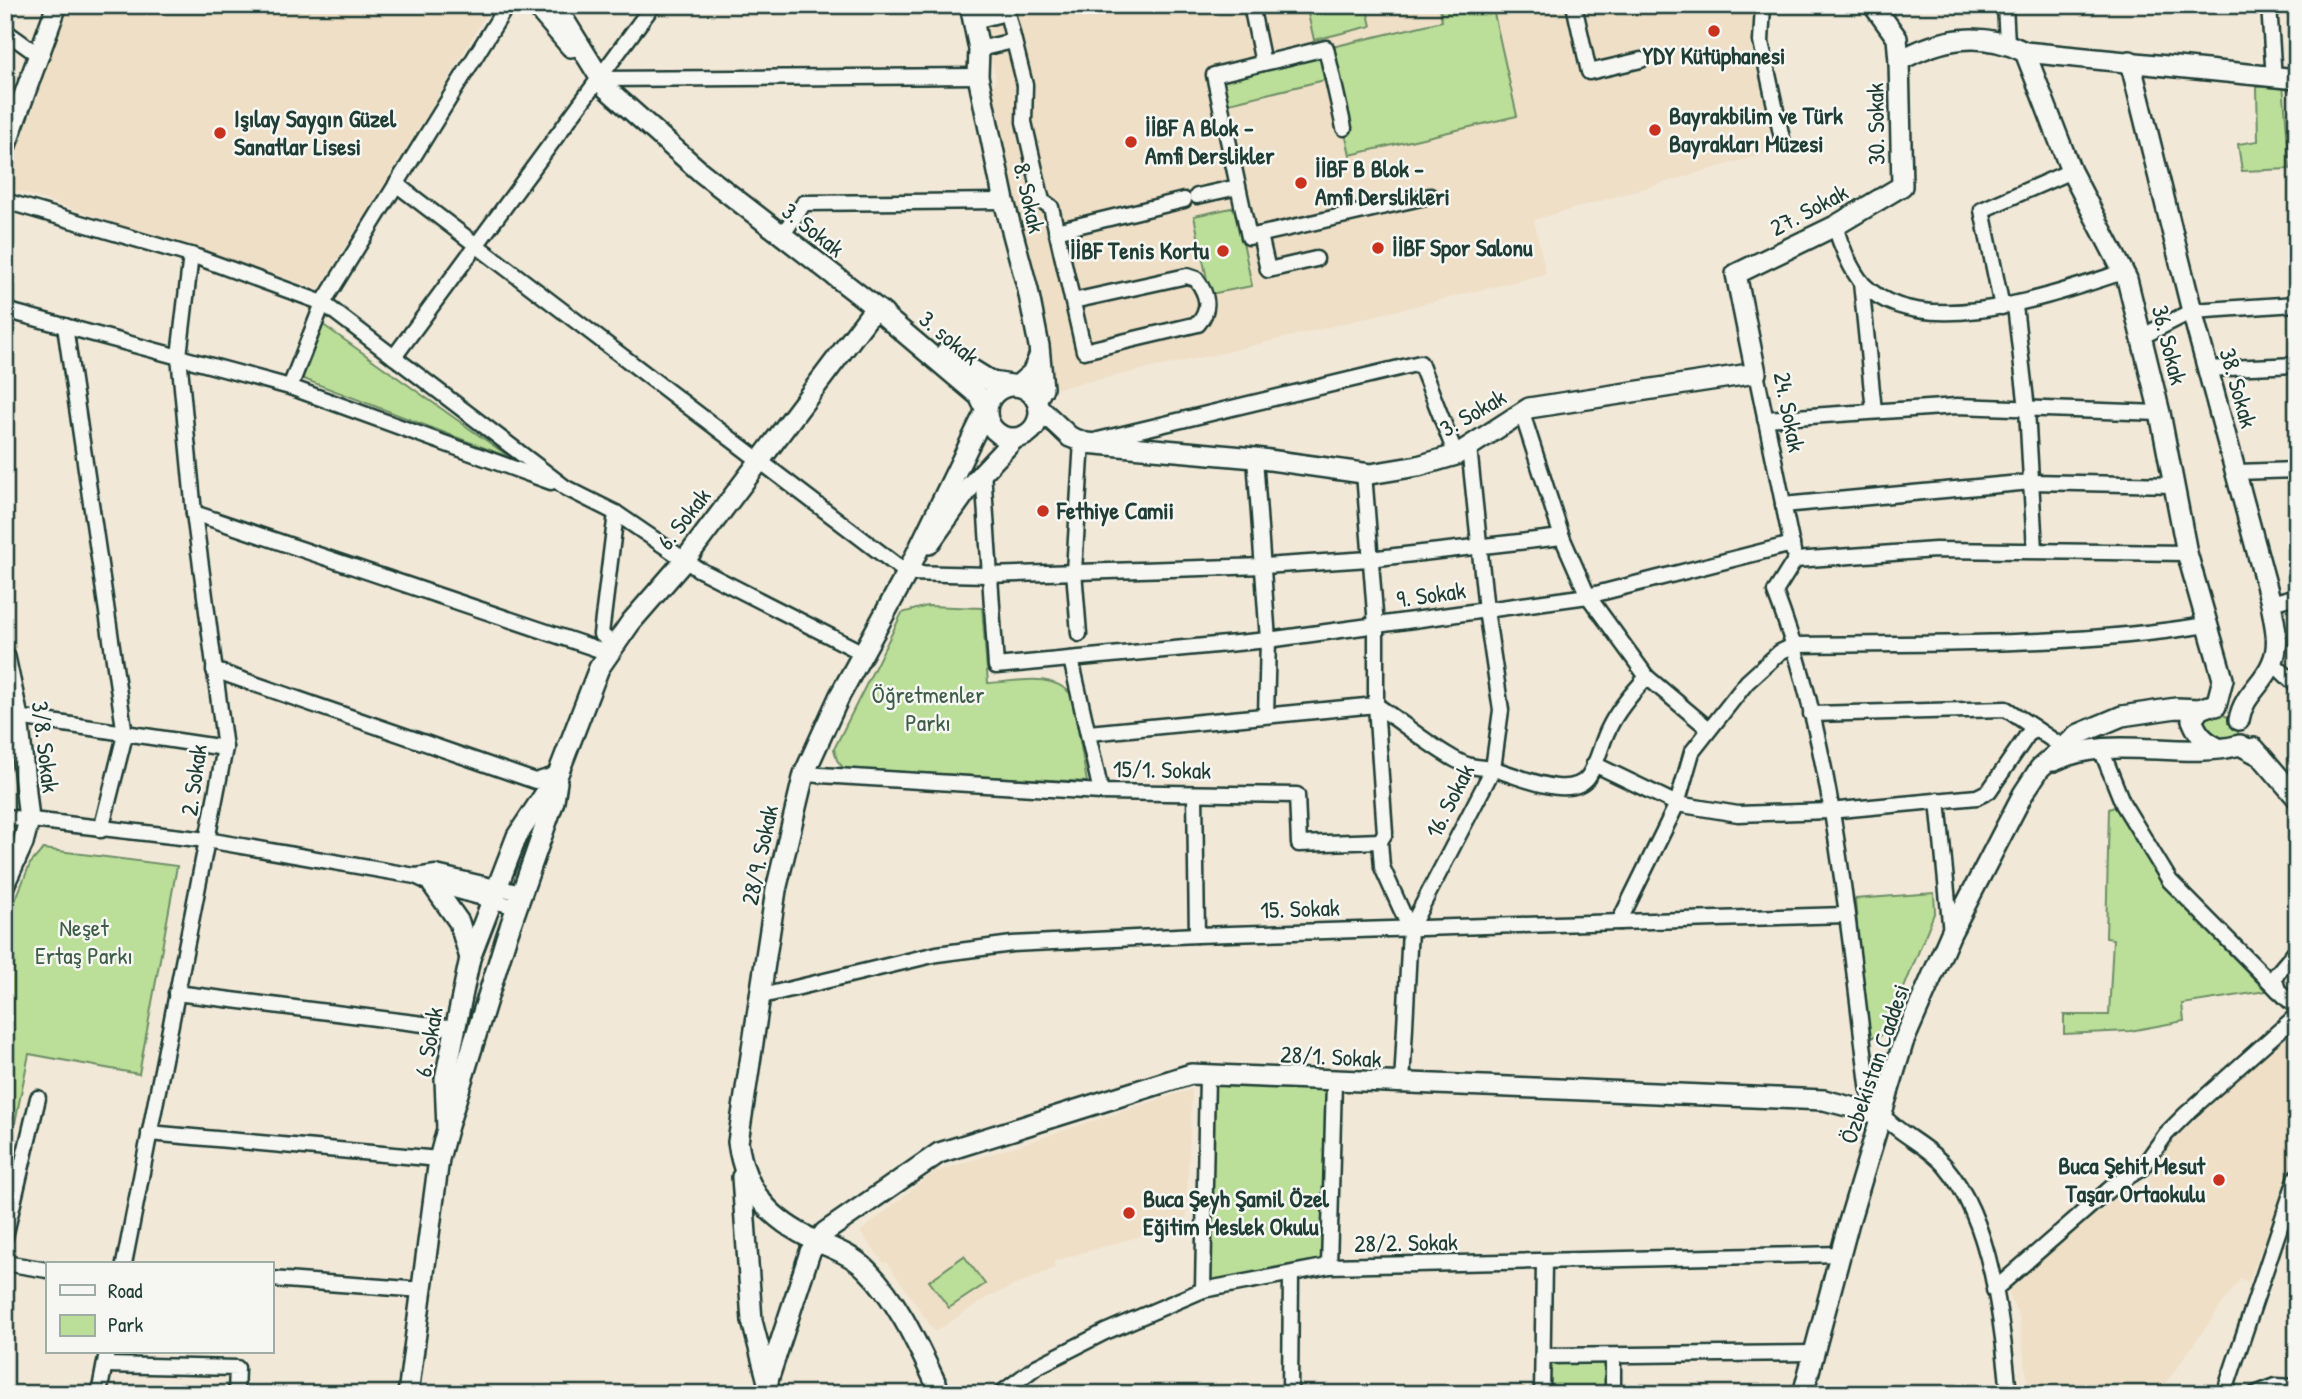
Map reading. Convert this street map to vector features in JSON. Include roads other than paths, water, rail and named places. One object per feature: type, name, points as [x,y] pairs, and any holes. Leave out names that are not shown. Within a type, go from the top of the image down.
[{"type":"main road","points":[[5,148],[57,5]]},
{"type":"main road","name":"3. Sokak","points":[[535,5],[600,79],[663,141],[782,237],[875,308],[974,373],[992,382],[1017,386]]},
{"type":"main road","name":"3. Sokak","points":[[555,5],[600,79]]},
{"type":"main road","name":"30. Sokak","points":[[1879,7],[1897,38],[1902,186]]},
{"type":"main road","name":"8. Sokak","points":[[972,13],[979,49],[978,76],[1004,201],[1028,290],[1040,358],[1043,387],[1038,404]]},
{"type":"main road","points":[[1899,61],[1947,39],[2007,43],[2025,52],[2130,61],[2274,79],[2297,79]]},
{"type":"main road","name":"36. Sokak","points":[[2025,52],[2071,171],[2123,272],[2160,413],[2187,553],[2222,679],[2208,707]]},
{"type":"main road","name":"38. Sokak","points":[[2130,61],[2207,369],[2271,603],[2278,644],[2273,663]]},
{"type":"main road","name":"27. Sokak","points":[[1736,274],[1835,226],[1902,186]]},
{"type":"main road","name":"24. Sokak","points":[[1736,274],[1756,373]]},
{"type":"main road","name":"3. sokak","points":[[875,308],[979,396],[986,410]]},
{"type":"main road","name":"6. Sokak","points":[[447,1129],[445,1079],[470,958],[492,894],[517,836],[558,774],[599,668],[685,560],[875,308]]},
{"type":"main road","points":[[1017,386],[1032,373],[1040,358]]},
{"type":"main road","name":"3. Sokak","points":[[1084,442],[1255,458],[1364,473],[1418,466],[1463,451],[1529,408],[1756,373]]},
{"type":"main road","points":[[1038,404],[1036,425],[1023,437],[1014,439],[997,434],[987,419],[986,410],[993,394],[1008,386],[1017,386],[1038,404],[1070,437],[1084,442]]},
{"type":"main road","name":"28/9. Sokak","points":[[769,1387],[752,1321],[738,1142],[743,1092],[762,996],[776,890],[804,774],[863,653],[907,573],[986,410]]},
{"type":"main road","name":"28/9. Sokak","points":[[907,573],[983,471],[1014,439]]},
{"type":"main road","name":"3/8. Sokak","points":[[5,657],[18,717],[29,820],[23,843],[5,883]]},
{"type":"main road","points":[[2040,768],[2072,753],[2101,749],[2218,748],[2241,730],[2242,706],[2273,663]]},
{"type":"main road","points":[[2218,748],[2206,742],[2197,732],[2192,720],[2208,707],[2236,713],[2241,730],[2297,797]]},
{"type":"main road","name":"Özbekistan Caddesi","points":[[1803,1394],[1840,1254],[1903,1044],[1951,933],[1995,844],[2040,768],[2079,734],[2122,716],[2176,708],[2208,707]]},
{"type":"main road","name":"6. Sokak","points":[[408,1394],[439,1159],[519,900],[554,801],[558,774]]},
{"type":"main road","points":[[423,880],[459,922],[470,958]]},
{"type":"main road","name":"28/1. Sokak","points":[[818,1242],[824,1232],[939,1153],[1191,1073],[1402,1085],[1824,1100],[1881,1115]]},
{"type":"main road","name":"28/9. Sokak","points":[[742,1171],[775,1218],[818,1242],[847,1254],[880,1285],[896,1306],[941,1394]]},
{"type":"main road","name":"28/9. Sokak","points":[[769,1387],[810,1252],[818,1242]]},
{"type":"street","points":[[290,387],[323,303],[507,5]]},
{"type":"street","points":[[394,357],[653,5]]},
{"type":"street","points":[[1251,5],[1263,63]]},
{"type":"street","points":[[1574,5],[1589,72],[1641,60]]},
{"type":"street","points":[[1763,5],[1761,43],[1782,138]]},
{"type":"street","points":[[2005,5],[2007,43]]},
{"type":"street","points":[[2269,5],[2274,79]]},
{"type":"street","points":[[972,13],[1005,7],[1025,85],[1024,122],[1042,201],[1051,207],[1084,351],[1198,324],[1206,315],[1207,302],[1196,279],[1187,276],[1073,301]]},
{"type":"street","points":[[5,31],[37,54]]},
{"type":"street","points":[[979,49],[1013,41]]},
{"type":"street","points":[[1344,128],[1326,48],[1214,75],[1249,237],[1430,196]]},
{"type":"street","points":[[600,79],[978,76]]},
{"type":"street","points":[[2035,550],[2027,409],[2008,307],[1982,210],[2071,171]]},
{"type":"street","points":[[396,184],[907,573],[988,575],[1264,566],[1368,559],[1562,537]]},
{"type":"street","points":[[1056,231],[1238,187]]},
{"type":"street","points":[[5,201],[191,255],[323,303],[566,488]]},
{"type":"street","points":[[782,237],[804,202],[1004,201]]},
{"type":"street","points":[[1835,226],[1861,282],[1874,411]]},
{"type":"street","points":[[1260,235],[1268,270],[1316,258]]},
{"type":"street","name":"2. Sokak","points":[[124,1262],[225,748],[194,513],[178,356],[191,255]]},
{"type":"street","points":[[1861,282],[1874,293],[1919,310],[2008,307],[2123,272]]},
{"type":"street","points":[[2141,337],[2192,311],[2297,304]]},
{"type":"street","points":[[5,310],[290,387],[566,488],[616,513],[685,560],[863,653]]},
{"type":"street","points":[[65,326],[125,734],[101,830]]},
{"type":"street","name":"16. Sokak","points":[[1084,442],[1420,363],[1463,451],[1480,546],[1486,610],[1501,710],[1493,769],[1410,929],[1402,1085]]},
{"type":"street","points":[[2207,369],[2297,365]]},
{"type":"street","name":"24. Sokak","points":[[1756,373],[1795,560]]},
{"type":"street","points":[[1765,418],[1957,406],[2160,413]]},
{"type":"street","points":[[1522,414],[1562,537],[1588,596],[1647,677],[1709,729]]},
{"type":"street","points":[[1079,634],[1074,571],[1084,442]]},
{"type":"street","points":[[1255,458],[1268,640],[1266,715]]},
{"type":"street","points":[[2237,472],[2297,470]]},
{"type":"street","name":"9. Sokak","points":[[983,471],[996,666],[1268,640],[1588,596],[1792,544]]},
{"type":"street","points":[[1364,473],[1368,559],[1376,626],[1376,705],[1385,833],[1380,841],[1382,867],[1410,929]]},
{"type":"street","points":[[1783,505],[2031,482],[2174,485]]},
{"type":"street","points":[[194,513],[612,649]]},
{"type":"street","points":[[612,649],[601,634],[616,513]]},
{"type":"street","points":[[2009,1394],[2003,1328],[1978,1223],[1958,1181],[1937,1157],[1881,1115],[1869,1092],[1846,915],[1811,713],[1795,645],[1775,592],[1795,560],[1935,550],[2187,553]]},
{"type":"street","points":[[2271,603],[2297,596]]},
{"type":"street","points":[[1619,922],[1677,804],[1692,752],[1759,670],[1780,652],[1795,645],[2032,640],[2152,634],[2206,625]]},
{"type":"street","points":[[1071,659],[1101,792]]},
{"type":"street","points":[[2273,663],[2297,686]]},
{"type":"street","points":[[214,670],[535,781],[558,774]]},
{"type":"street","points":[[1089,733],[1376,705],[1455,760],[1476,770],[1493,769],[1568,788],[1579,785],[1587,778],[1609,728],[1630,695],[1647,677]]},
{"type":"street","points":[[1811,713],[2007,709],[2063,747]]},
{"type":"street","points":[[18,717],[225,748]]},
{"type":"street","points":[[1594,764],[1677,804],[1738,814],[1829,811],[1977,797],[1989,791],[2033,727]]},
{"type":"street","points":[[2101,749],[2123,804],[2170,881],[2297,1008]]},
{"type":"street","name":"15/1. Sokak","points":[[804,774],[1101,792],[1297,795],[1299,844],[1380,841]]},
{"type":"street","points":[[1195,794],[1197,935]]},
{"type":"street","points":[[1938,800],[1946,905],[1951,933]]},
{"type":"street","points":[[5,817],[207,840],[519,900]]},
{"type":"street","name":"15. Sokak","points":[[762,996],[937,954],[1012,944],[1197,935],[1846,915]]},
{"type":"street","points":[[2278,990],[2274,977],[2297,950]]},
{"type":"street","points":[[176,993],[455,1028]]},
{"type":"street","points":[[1994,1290],[2112,1187],[2142,1168],[2166,1134],[2186,1114],[2297,1015]]},
{"type":"street","points":[[1203,1290],[1207,1075]]},
{"type":"street","points":[[1329,1266],[1334,1082]]},
{"type":"street","points":[[5,1237],[38,1098]]},
{"type":"street","points":[[149,1133],[439,1159]]},
{"type":"street","points":[[2224,1394],[2297,1176]]},
{"type":"street","name":"28/2. Sokak","points":[[1000,1394],[1037,1367],[1105,1332],[1203,1290],[1329,1266],[1840,1254]]},
{"type":"street","points":[[5,1263],[46,1270]]},
{"type":"street","points":[[1542,1394],[1544,1263]]},
{"type":"street","points":[[1290,1394],[1291,1274]]},
{"type":"street","points":[[273,1279],[423,1290]]},
{"type":"street","points":[[1543,1356],[1814,1353]]},
{"type":"street","points":[[1613,1394],[1614,1356]]},
{"type":"street","points":[[99,1394],[106,1358],[237,1368],[236,1394]]},
{"type":"street","points":[[2255,1394],[2276,1386],[2297,1387]]},
{"type":"place","name":"YDY Kütüphanesi","points":[[1714,31]]},
{"type":"place","name":"Bayrakbilim ve Türk Bayrakları Müzesi","points":[[1655,130]]},
{"type":"place","name":"Işılay Saygın Güzel Sanatlar Lisesi","points":[[220,133]]},
{"type":"place","name":"İİBF A Blok - Amfi Derslikler","points":[[1131,142]]},
{"type":"place","name":"İİBF B Blok - Amfi Derslikleri","points":[[1301,183]]},
{"type":"place","name":"İİBF Spor Salonu","points":[[1378,248]]},
{"type":"place","name":"İİBF Tenis Kortu","points":[[1223,251]]},
{"type":"place","name":"Fethiye Camii","points":[[1043,511]]},
{"type":"place","name":"Buca Şehit Mesut Taşar Ortaokulu","points":[[2219,1180]]},
{"type":"place","name":"Buca Şeyh Şamil Özel Eğitim Meslek Okulu","points":[[1129,1213]]},
{"type":"park label","name":"Öğretmenler Parkı","points":[[928,709]]},
{"type":"park label","name":"Neşet Ertaş Parkı","points":[[84,942]]}]
